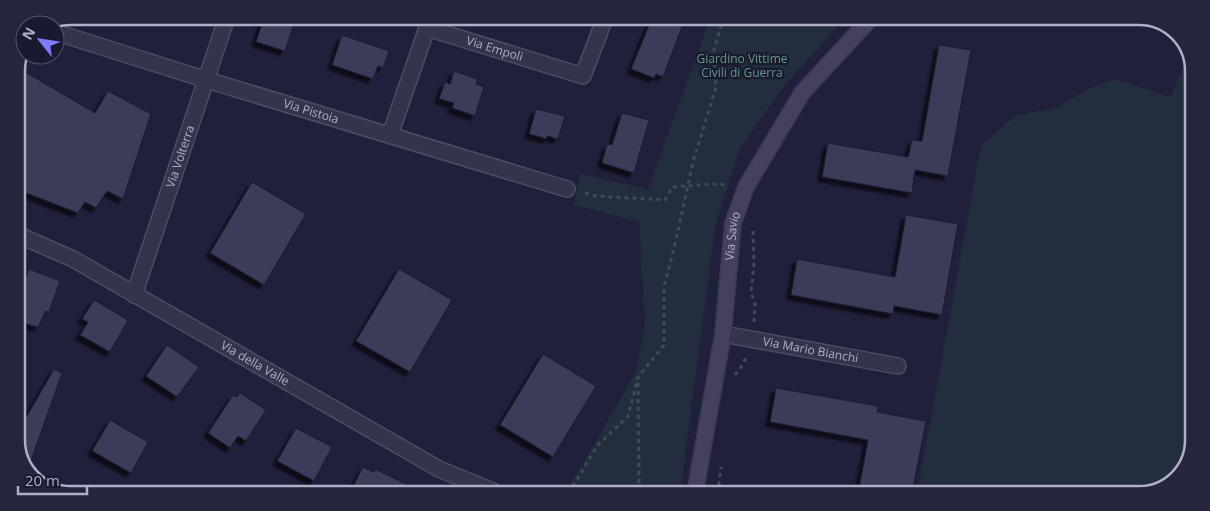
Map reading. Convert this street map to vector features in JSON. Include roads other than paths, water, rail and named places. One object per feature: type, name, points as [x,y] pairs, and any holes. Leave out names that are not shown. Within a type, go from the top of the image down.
[{"type":"street","name":"Via Volterra","points":[[134,295],[224,25]]},
{"type":"street","name":"Via Empoli","points":[[390,135],[427,28],[583,76],[602,25]]},
{"type":"street","name":"Via Savio","points":[[696,486],[723,334],[733,223],[746,187],[802,93],[864,25]]},
{"type":"street","name":"Via Pistoia","points":[[65,35],[206,80],[567,189]]},
{"type":"street","name":"Via della Valle","points":[[25,238],[73,260],[439,469],[480,486]]},
{"type":"street","name":"Via Mario Bianchi","points":[[723,334],[898,366]]},
{"type":"park label","name":"Giardino Vittime Civili di Guerra","points":[[742,66]]}]
